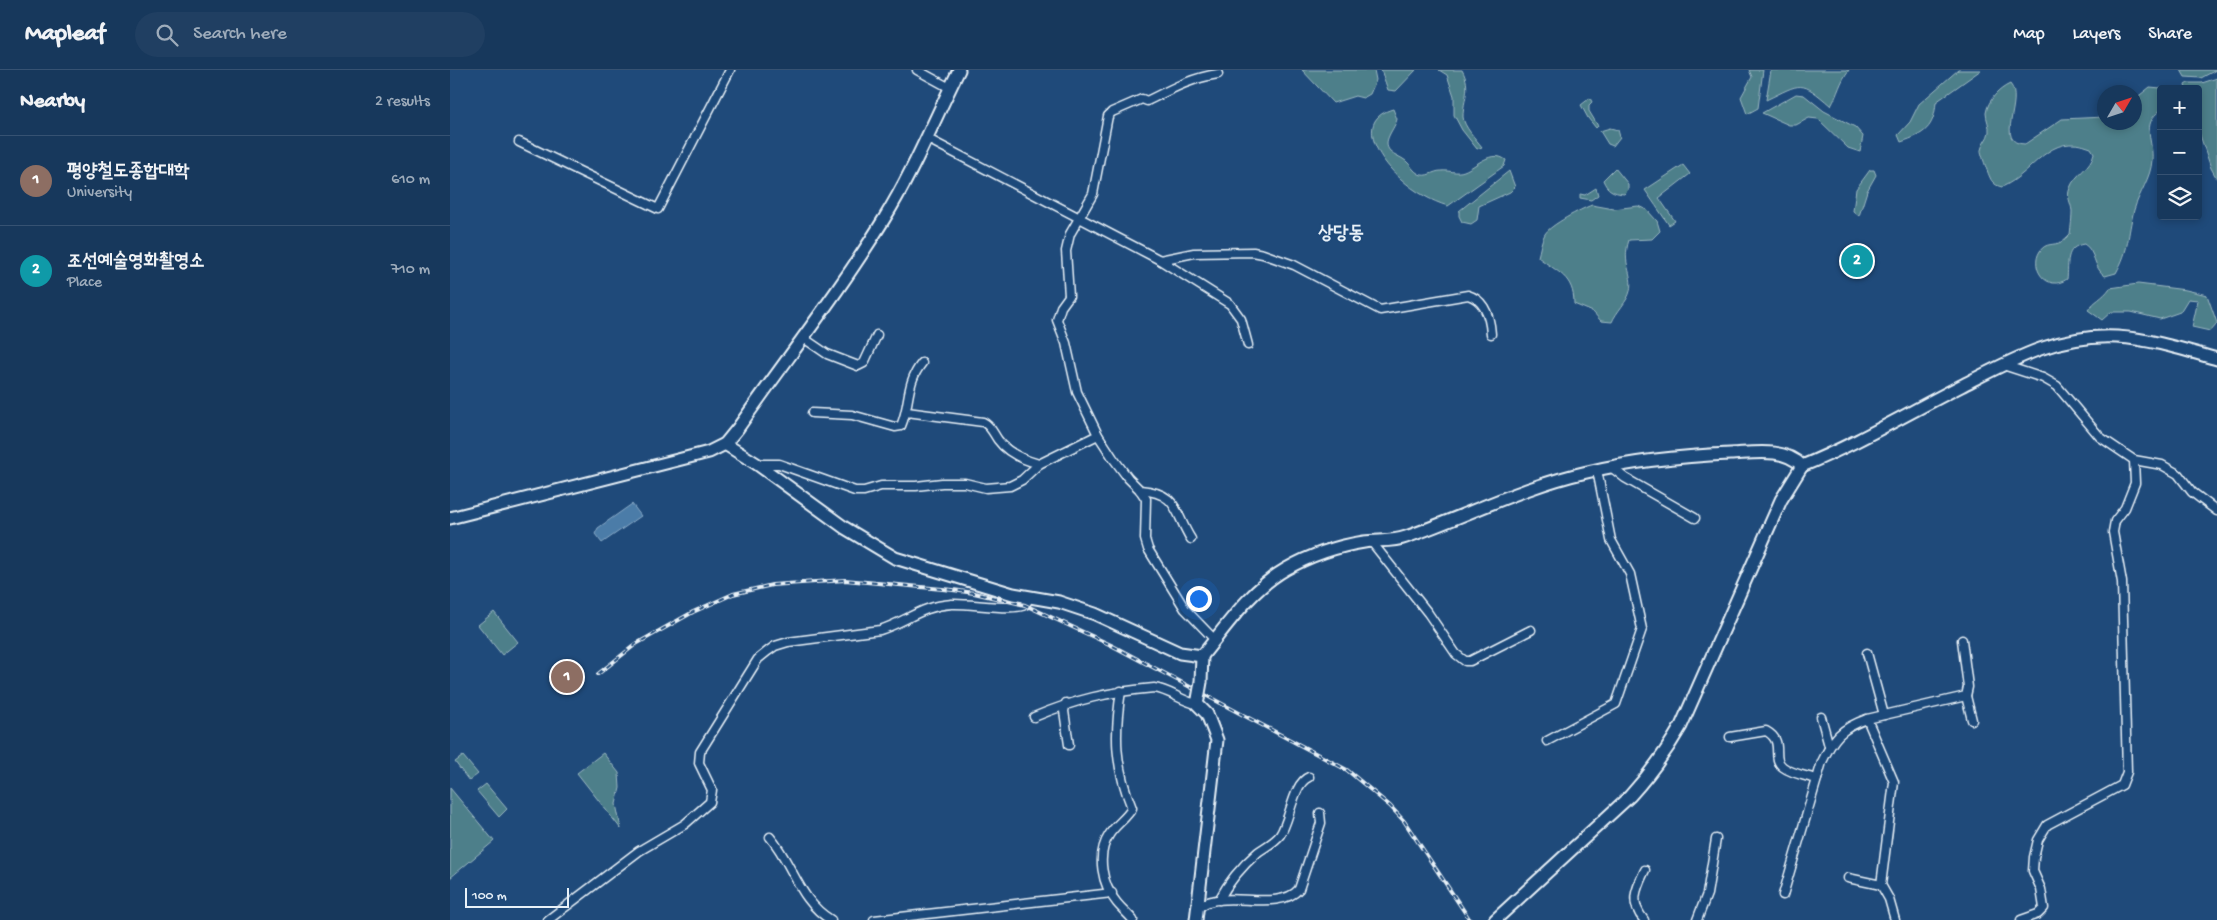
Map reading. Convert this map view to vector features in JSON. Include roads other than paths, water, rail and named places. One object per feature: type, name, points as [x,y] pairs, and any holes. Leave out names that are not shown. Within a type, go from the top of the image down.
[{"type":"street","points":[[519,142],[658,209],[730,70]]},
{"type":"street","points":[[917,70],[950,88]]},
{"type":"street","points":[[450,518],[709,452],[725,444],[884,218],[902,188],[959,70]]},
{"type":"street","points":[[1215,640],[1184,609],[1148,549],[1145,539],[1146,500],[1098,435],[1077,392],[1066,343],[1057,320],[1061,307],[1069,296],[1066,251],[1070,234],[1093,194],[1108,116],[1112,112],[1134,102],[1142,99],[1147,101],[1185,82],[1199,77],[1218,74]]},
{"type":"street","points":[[926,138],[1078,219],[1160,260],[1230,304],[1241,319],[1248,345]]},
{"type":"street","points":[[1160,260],[1194,253],[1253,252],[1263,254],[1294,265],[1380,310],[1468,295],[1477,299],[1484,307],[1491,324],[1491,334]]},
{"type":"street","points":[[802,337],[827,354],[858,366],[864,363],[876,335]]},
{"type":"street","points":[[1495,920],[1630,796],[1650,775],[1664,755],[1681,726],[1781,500],[1802,466],[2003,365],[2056,342],[2118,337],[2149,341],[2217,359]]},
{"type":"street","points":[[812,413],[852,415],[894,427],[901,426],[907,412],[908,391],[914,372],[922,363]]},
{"type":"street","points":[[2003,365],[2043,378],[2057,386],[2100,437],[2134,460],[2162,465],[2178,474],[2192,492],[2217,511]]},
{"type":"street","points":[[907,412],[984,422],[1006,449],[1023,459],[1039,464]]},
{"type":"street","points":[[757,464],[779,464],[855,491],[864,491],[881,486],[916,486],[942,483],[1002,488],[1022,480],[1039,464],[1098,435]]},
{"type":"street","points":[[725,444],[757,464],[845,528],[895,558],[1030,597],[1059,602],[1095,614],[1180,653],[1202,656]]},
{"type":"street","points":[[1196,920],[1217,740],[1207,714],[1198,701],[1202,656],[1247,602],[1265,584],[1286,570],[1312,557],[1340,548],[1403,538],[1531,489],[1597,470],[1650,461],[1773,452],[1795,459],[1802,466]]},
{"type":"street","points":[[2021,920],[2038,914],[2044,908],[2041,889],[2033,871],[2038,840],[2047,825],[2122,785],[2127,772],[2122,582],[2113,532],[2115,521],[2125,508],[2135,483],[2134,460]]},
{"type":"street","points":[[1611,468],[1695,518]]},
{"type":"street","points":[[1547,741],[1616,704],[1642,629],[1630,574],[1611,540],[1597,470]]},
{"type":"street","points":[[1140,490],[1152,491],[1169,498],[1175,505],[1191,539]]},
{"type":"street","points":[[1371,542],[1420,602],[1456,654],[1465,661],[1470,661],[1531,630]]},
{"type":"street","points":[[548,920],[639,851],[685,824],[710,802],[712,790],[699,763],[700,752],[758,659],[775,646],[880,630],[896,625],[928,607],[961,604],[1014,608],[1025,605],[1030,597]]},
{"type":"street","points":[[1962,640],[1968,687],[1966,696],[1972,720]]},
{"type":"street","points":[[1867,653],[1884,715]]},
{"type":"street","points":[[1034,717],[1066,703],[1093,695],[1121,691],[1164,689],[1188,702],[1198,701]]},
{"type":"street","points":[[1121,691],[1115,739],[1118,767],[1132,808],[1109,835],[1102,848],[1103,871],[1117,902],[1134,920]]},
{"type":"street","points":[[1783,895],[1817,779],[1829,746],[1840,732],[1853,724],[1867,719],[1966,696]]},
{"type":"street","points":[[1066,703],[1064,711],[1069,745]]},
{"type":"street","points":[[1821,717],[1829,746]]},
{"type":"street","points":[[1867,719],[1894,782],[1881,885],[1889,899],[1895,920]]},
{"type":"street","points":[[1730,737],[1766,731],[1775,737],[1777,741],[1778,760],[1784,768],[1817,779]]},
{"type":"street","points":[[1219,900],[1228,884],[1245,864],[1280,836],[1299,784],[1309,777]]},
{"type":"street","points":[[1198,908],[1212,901],[1263,900],[1295,894],[1299,889],[1321,823],[1320,813]]},
{"type":"street","points":[[770,837],[786,858],[798,884],[809,901],[821,914],[831,920]]},
{"type":"street","points":[[1697,920],[1707,894],[1716,840]]},
{"type":"street","points":[[1644,920],[1636,907],[1634,898],[1635,891],[1646,870]]},
{"type":"street","points":[[1848,878],[1881,885]]},
{"type":"street","points":[[877,920],[1112,893]]},
{"type":"water","points":[[632,504],[641,516],[602,543],[595,534],[598,528]]},
{"type":"railway","points":[[598,674],[636,644],[693,612],[733,594],[772,585],[845,580],[953,590],[1025,605],[1111,645],[1347,770],[1390,806],[1404,821],[1470,920]]},
{"type":"place","name":"조선예술영화촬영소","points":[[1857,261]]},
{"type":"place","name":"평양철도종합대학","points":[[567,677]]},
{"type":"district","name":"상당동","points":[[1341,231]]}]
